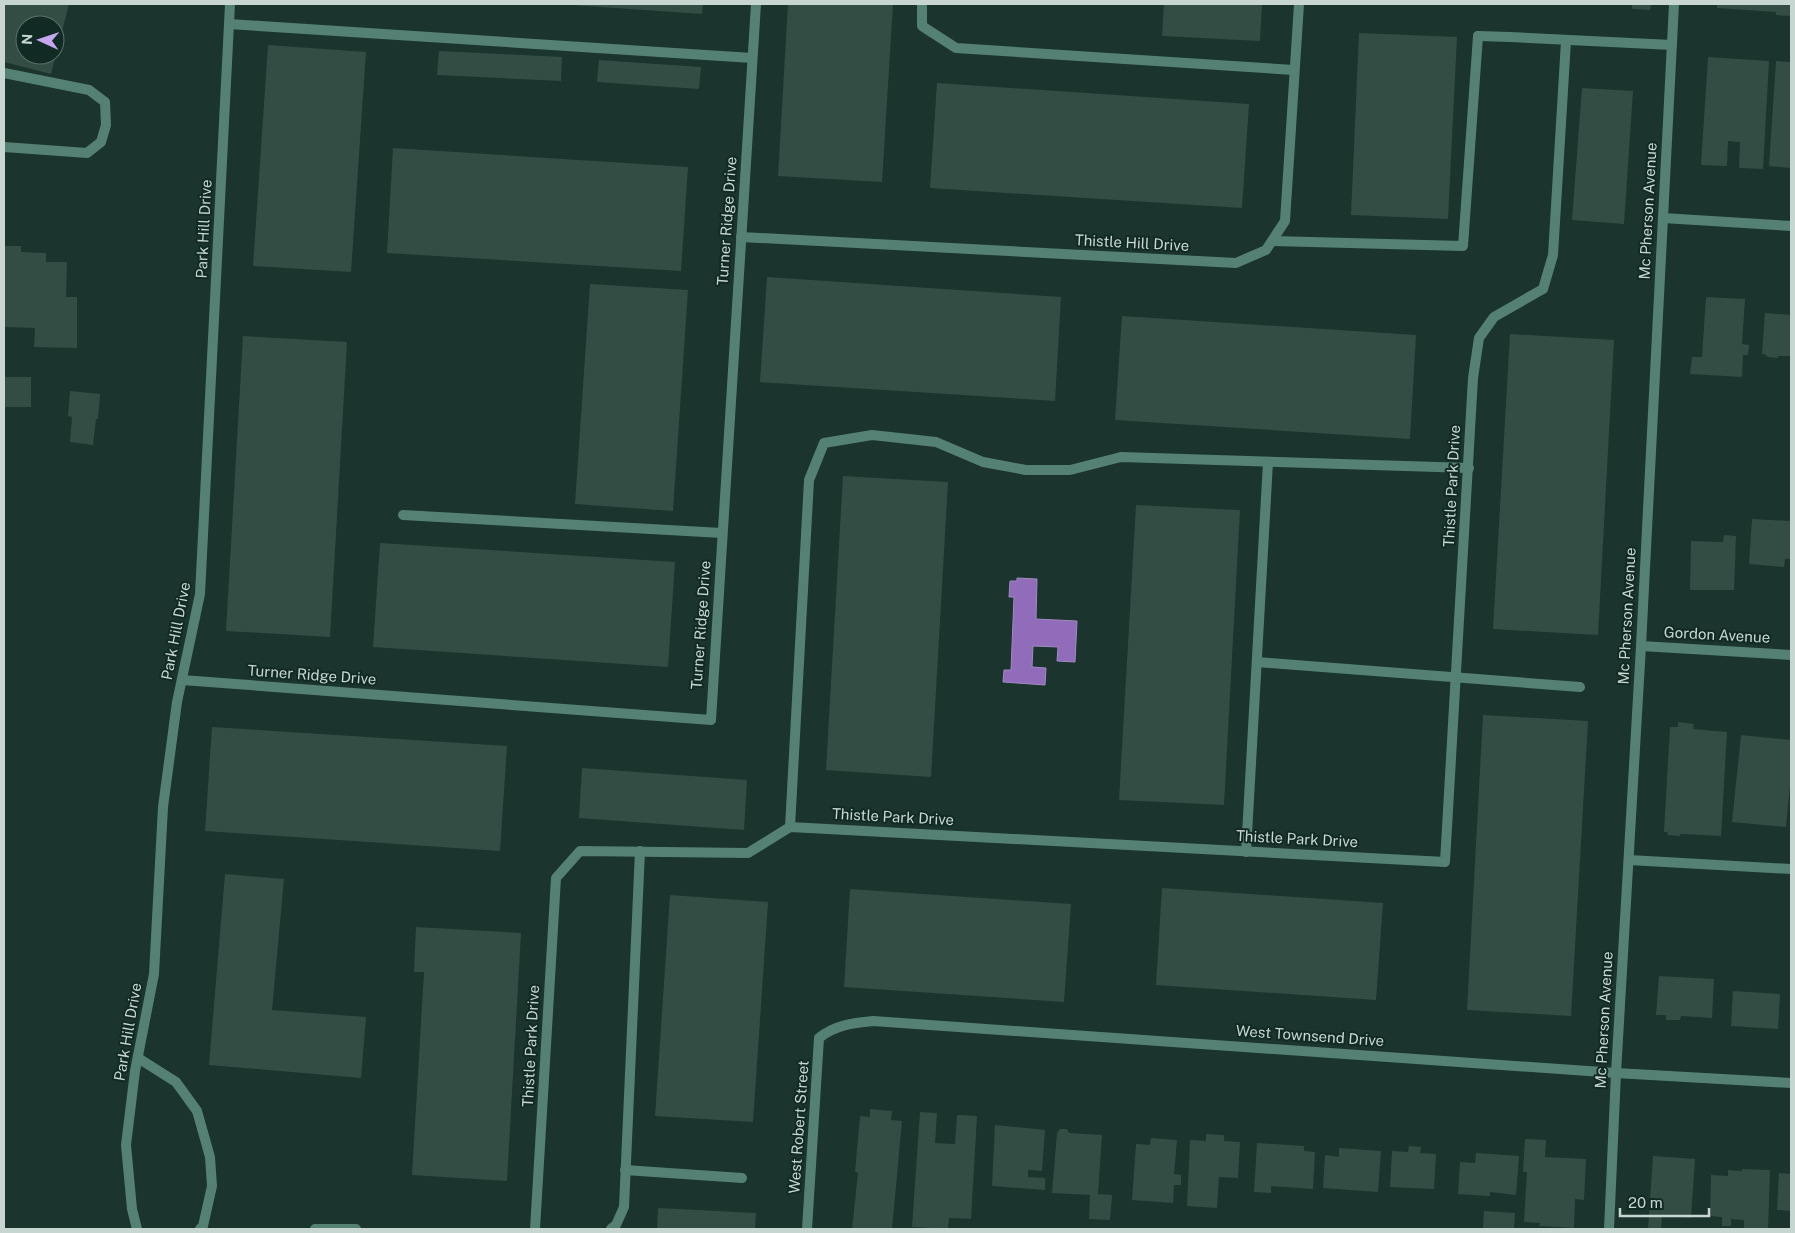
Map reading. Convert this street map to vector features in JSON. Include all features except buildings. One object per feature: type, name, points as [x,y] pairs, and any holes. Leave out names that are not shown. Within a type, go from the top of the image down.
[{"type":"street","name":"Park Hill Drive","points":[[137,1229],[132,1209],[126,1145],[138,1058],[154,974],[163,807],[177,702],[200,594],[230,4]]},
{"type":"street","name":"Turner Ridge Drive","points":[[182,680],[711,720],[756,4]]},
{"type":"street","points":[[922,4],[922,26],[956,48],[1294,70]]},
{"type":"street","name":"Thistle Hill Drive","points":[[741,237],[1236,263],[1266,250],[1285,221],[1299,4]]},
{"type":"street","name":"Mc Pherson Avenue","points":[[1609,1229],[1674,4]]},
{"type":"street","points":[[229,24],[752,58]]},
{"type":"street","points":[[1273,240],[1463,246],[1478,36],[1672,45]]},
{"type":"street","name":"Thistle Park Drive","points":[[535,1229],[556,878],[580,850],[748,853],[790,827],[1445,862],[1473,378],[1479,338],[1494,317],[1542,289],[1553,255],[1566,41]]},
{"type":"street","points":[[4,73],[89,90],[105,102],[106,125],[101,142],[87,153],[4,147]]},
{"type":"street","points":[[1663,218],[1791,226]]},
{"type":"street","points":[[790,827],[808,480],[824,443],[872,435],[936,442],[983,462],[1026,470],[1070,470],[1121,457],[1468,468]]},
{"type":"street","points":[[1246,852],[1268,462]]},
{"type":"street","points":[[403,515],[722,533]]},
{"type":"street","name":"Gordon Avenue","points":[[1641,646],[1791,655]]},
{"type":"street","points":[[1257,662],[1580,687]]},
{"type":"street","points":[[611,1229],[616,1225],[624,1207],[640,851]]},
{"type":"street","points":[[1629,860],[1791,870]]},
{"type":"street","name":"West Townsend Drive","points":[[828,1030],[849,1024],[874,1021],[1791,1084]]},
{"type":"street","name":"West Robert Street","points":[[807,1229],[819,1038],[828,1030]]},
{"type":"street","points":[[138,1058],[176,1082],[196,1111],[210,1158],[212,1186],[203,1226],[200,1229]]},
{"type":"street","points":[[625,1170],[742,1178]]},
{"type":"street","points":[[315,1229],[356,1229]]},
{"type":"shaded area","points":[[1017,578],[1037,579],[1036,619],[1077,621],[1075,662],[1057,661],[1058,647],[1033,646],[1032,667],[1046,668],[1045,685],[1003,682],[1004,670],[1011,670],[1014,597],[1009,597],[1010,581],[1017,581]]}]
